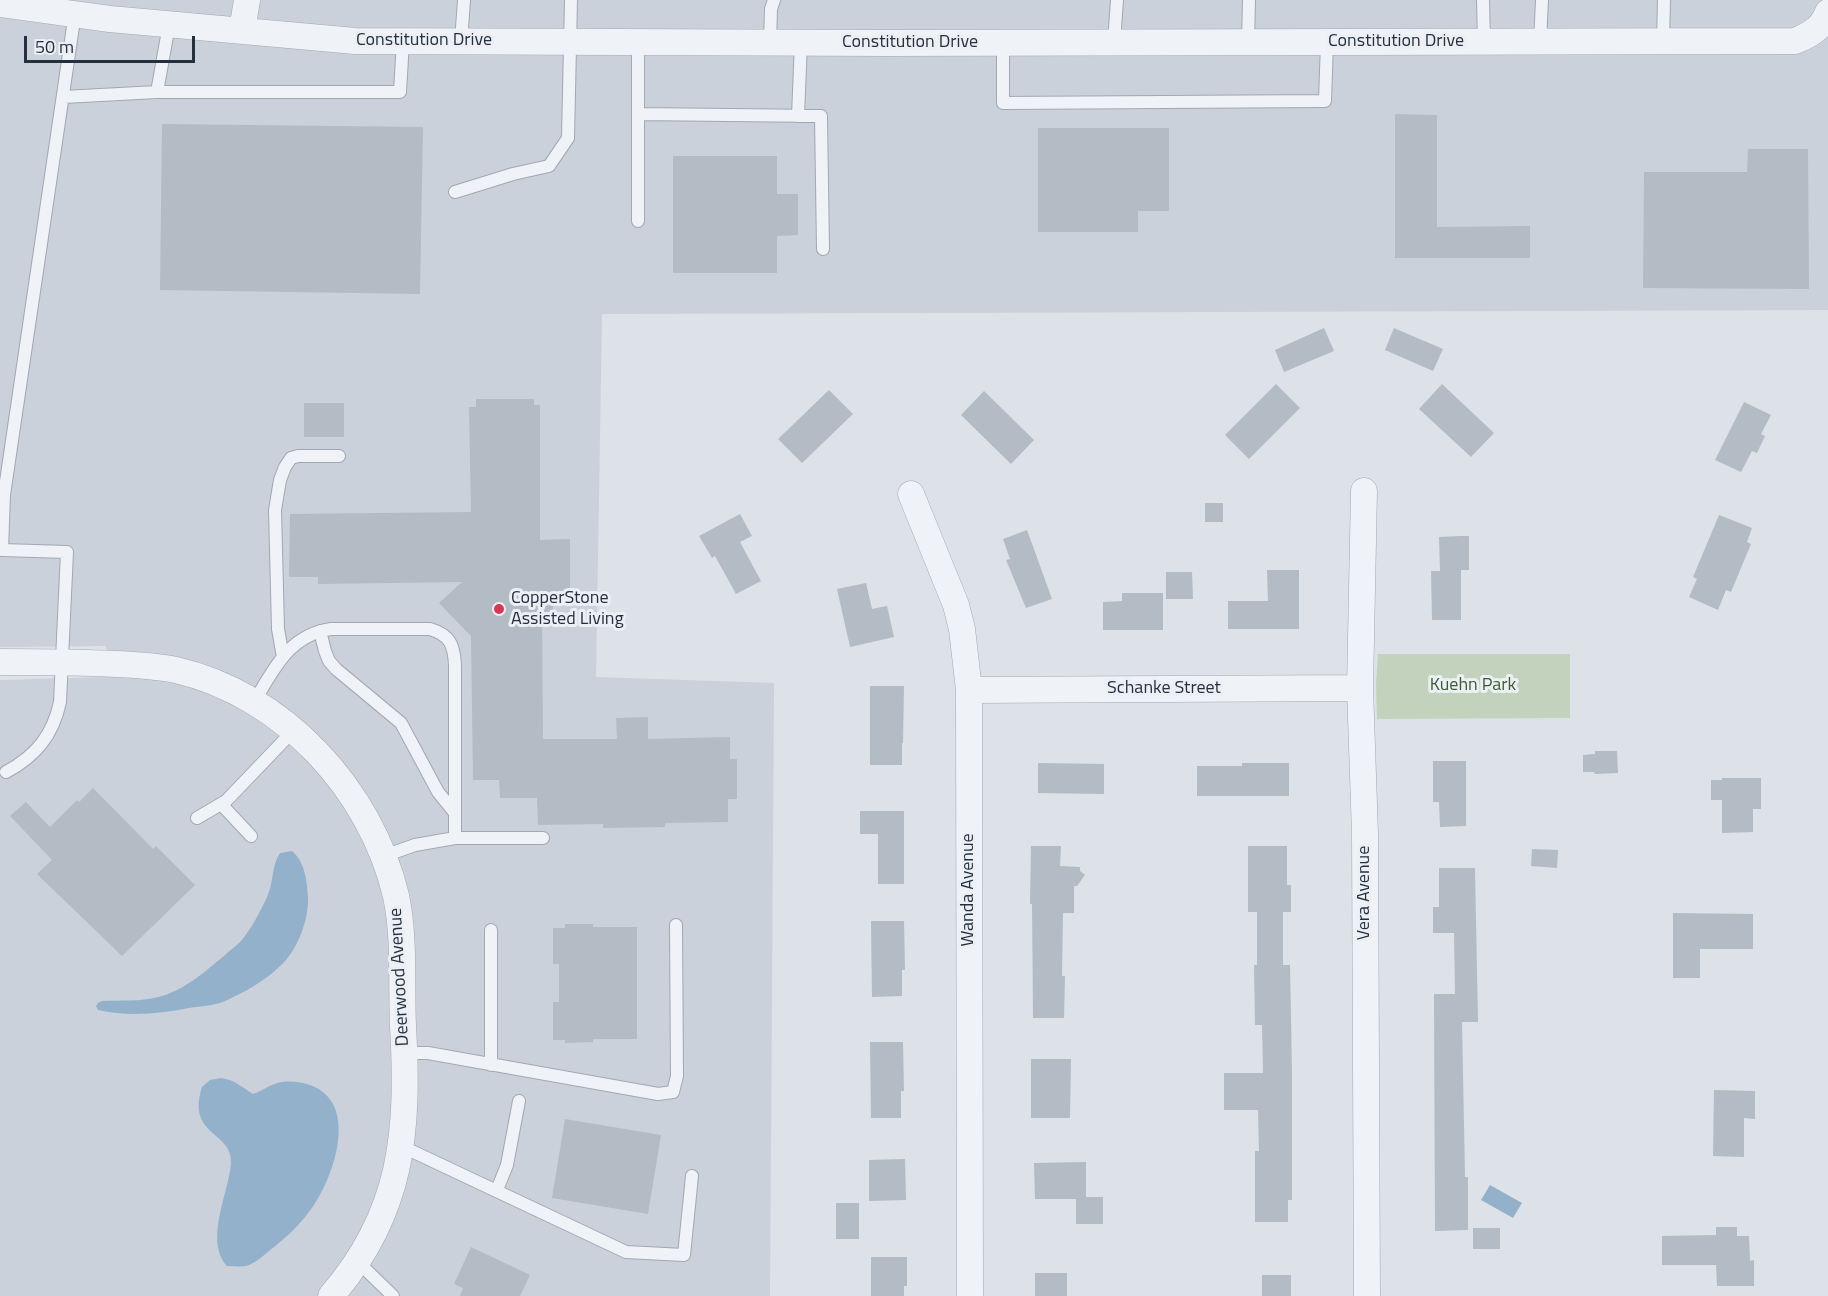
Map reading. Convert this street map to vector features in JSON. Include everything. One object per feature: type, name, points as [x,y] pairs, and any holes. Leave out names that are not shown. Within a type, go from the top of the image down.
[{"type":"street","points":[[242,31],[248,0]]},
{"type":"street","name":"Constitution Drive","points":[[0,4],[169,25],[355,41],[1003,43],[1795,41],[1808,36],[1825,24]]},
{"type":"street","name":"Vera Avenue","points":[[1364,491],[1360,688],[1365,846],[1367,1296]]},
{"type":"street","name":"Wanda Avenue","points":[[910,494],[956,605],[962,629],[969,690],[970,1296]]},
{"type":"street","name":"Deerwood Avenue","points":[[0,662],[142,665],[177,670],[220,685],[254,702],[294,730],[342,781],[366,819],[384,856],[396,896],[402,937],[405,1053],[403,1130],[397,1170],[386,1208],[368,1246],[331,1296]]},
{"type":"street","name":"Schanke Street","points":[[969,690],[1360,688]]},
{"type":"lane","points":[[461,42],[464,0]]},
{"type":"lane","points":[[455,192],[513,174],[549,166],[568,138],[571,0]]},
{"type":"lane","points":[[770,42],[771,9],[774,0]]},
{"type":"lane","points":[[1114,42],[1117,0]]},
{"type":"lane","points":[[1248,42],[1249,0]]},
{"type":"lane","points":[[1483,0],[1484,42]]},
{"type":"lane","points":[[1540,42],[1542,0]]},
{"type":"lane","points":[[1663,42],[1664,0]]},
{"type":"lane","points":[[6,772],[22,763],[50,734],[60,702],[60,662],[67,552],[1,550],[4,495],[75,13]]},
{"type":"lane","points":[[157,92],[169,25]]},
{"type":"lane","points":[[63,97],[157,92],[400,92],[403,41]]},
{"type":"lane","points":[[638,42],[638,221]]},
{"type":"lane","points":[[798,116],[801,42]]},
{"type":"lane","points":[[1003,43],[1003,104],[1325,101],[1327,42]]},
{"type":"lane","points":[[638,114],[821,116],[823,249]]},
{"type":"lane","points":[[283,657],[278,629],[275,510],[280,480],[291,458],[339,456]]},
{"type":"lane","points":[[254,702],[283,657],[300,641],[320,631],[430,629],[442,633],[450,642],[455,653],[455,838]]},
{"type":"lane","points":[[320,631],[330,661],[336,669],[401,723],[438,792],[455,813]]},
{"type":"lane","points":[[197,818],[226,801],[294,730]]},
{"type":"lane","points":[[221,804],[251,836]]},
{"type":"lane","points":[[384,856],[415,845],[455,838],[543,838]]},
{"type":"lane","points":[[405,1053],[428,1053],[658,1094],[673,1092],[677,1076],[676,925]]},
{"type":"lane","points":[[490,930],[491,1065]]},
{"type":"lane","points":[[497,1190],[507,1165],[519,1101]]},
{"type":"lane","points":[[401,1146],[626,1252],[684,1255],[692,1176]]},
{"type":"lane","points":[[357,1261],[393,1296]]},
{"type":"shaded area","points":[[0,0],[1828,0],[1828,310],[602,314],[596,677],[774,683],[770,1296],[0,1296],[0,680],[108,677],[106,646],[0,647]]},
{"type":"green space","name":"Kuehn Park","points":[[1378,654],[1570,654],[1570,718],[1377,719]]},
{"type":"water","points":[[292,851],[303,866],[306,878],[308,906],[304,925],[301,935],[285,961],[261,982],[216,1004],[144,1014],[98,1010],[96,1006],[102,1001],[144,1000],[167,994],[193,980],[224,956],[241,941],[259,914],[269,892],[275,863],[280,853]]},
{"type":"water","points":[[221,1078],[234,1082],[253,1094],[282,1082],[310,1085],[325,1094],[334,1107],[338,1122],[335,1158],[322,1192],[314,1205],[288,1235],[258,1260],[246,1266],[227,1266],[220,1256],[218,1230],[231,1163],[230,1153],[205,1125],[200,1115],[199,1103],[202,1087],[210,1080]]},
{"type":"water","points":[[1490,1185],[1522,1203],[1513,1218],[1481,1200]]},
{"type":"building","points":[[1395,114],[1437,115],[1437,227],[1530,226],[1530,258],[1395,258]]},
{"type":"building","points":[[162,124],[423,127],[420,294],[160,290]]},
{"type":"building","points":[[1038,128],[1169,128],[1169,211],[1138,211],[1138,232],[1038,232]]},
{"type":"building","points":[[1748,149],[1808,149],[1809,289],[1643,288],[1644,172],[1747,172]]},
{"type":"building","points":[[673,156],[777,156],[777,194],[798,194],[798,235],[777,236],[777,273],[673,273]]},
{"type":"building","points":[[1324,328],[1334,351],[1284,372],[1275,350]]},
{"type":"building","points":[[1394,328],[1443,349],[1433,371],[1385,350]]},
{"type":"building","points":[[1276,384],[1300,408],[1249,459],[1225,435]]},
{"type":"building","points":[[1442,384],[1494,433],[1471,457],[1419,409]]},
{"type":"building","points":[[829,390],[853,414],[802,463],[778,439]]},
{"type":"building","points":[[984,391],[1034,440],[1011,464],[961,415]]},
{"type":"building","name":"CopperStone Assisted Living","points":[[476,399],[534,399],[534,405],[540,405],[540,540],[570,539],[570,591],[553,591],[553,614],[542,614],[543,739],[617,739],[616,718],[648,717],[648,739],[730,737],[730,759],[737,759],[737,799],[728,799],[728,822],[665,823],[665,827],[603,828],[603,824],[538,825],[537,798],[500,798],[499,780],[473,780],[471,636],[439,603],[462,582],[318,584],[318,577],[289,577],[290,514],[471,512],[469,407],[476,407]]},
{"type":"building","points":[[1744,402],[1771,415],[1761,434],[1765,436],[1757,453],[1752,451],[1741,472],[1715,460]]},
{"type":"building","points":[[304,403],[344,403],[344,437],[304,437]]},
{"type":"building","points":[[1205,503],[1223,503],[1223,522],[1205,522]]},
{"type":"building","points":[[740,514],[752,536],[740,542],[761,581],[736,594],[715,556],[712,558],[699,536]]},
{"type":"building","points":[[1719,515],[1752,528],[1747,542],[1751,544],[1731,592],[1726,590],[1718,610],[1689,597],[1697,579],[1693,577]]},
{"type":"building","points":[[1027,530],[1052,599],[1026,608],[1006,560],[1010,559],[1003,539]]},
{"type":"building","points":[[1469,536],[1469,570],[1461,570],[1461,620],[1432,620],[1431,571],[1440,571],[1439,537]]},
{"type":"building","points":[[1267,570],[1299,570],[1299,629],[1228,629],[1228,601],[1268,601]]},
{"type":"building","points":[[1166,572],[1192,572],[1193,599],[1166,599]]},
{"type":"building","points":[[866,583],[872,609],[887,606],[894,637],[850,647],[837,589]]},
{"type":"building","points":[[1122,593],[1163,593],[1163,630],[1103,630],[1103,602],[1122,601]]},
{"type":"building","points":[[870,686],[904,686],[902,765],[870,765]]},
{"type":"building","points":[[1595,751],[1617,751],[1618,773],[1583,772],[1583,755],[1595,754]]},
{"type":"building","points":[[1433,761],[1466,761],[1466,826],[1440,827],[1439,802],[1433,802]]},
{"type":"building","points":[[1038,763],[1104,764],[1104,794],[1038,793]]},
{"type":"building","points":[[1242,763],[1289,763],[1289,796],[1197,796],[1197,766],[1242,766]]},
{"type":"building","points":[[1722,778],[1761,778],[1761,809],[1753,809],[1753,832],[1722,833],[1722,800],[1711,800],[1711,780],[1722,780]]},
{"type":"building","points":[[93,788],[153,849],[156,846],[195,885],[122,956],[37,874],[52,860],[10,816],[26,802],[50,827],[77,800],[79,802]]},
{"type":"building","points":[[860,811],[904,811],[904,884],[878,884],[878,834],[860,834]]},
{"type":"building","points":[[1031,846],[1061,846],[1060,866],[1080,867],[1080,871],[1085,875],[1077,886],[1074,886],[1074,913],[1063,913],[1064,1018],[1033,1018]]},
{"type":"building","points":[[1248,846],[1287,846],[1287,885],[1291,885],[1291,912],[1283,912],[1283,965],[1290,965],[1292,1072],[1292,1200],[1288,1200],[1288,1222],[1255,1222],[1255,1151],[1259,1151],[1258,1110],[1224,1110],[1224,1073],[1263,1073],[1262,1025],[1255,1025],[1254,965],[1257,965],[1257,912],[1248,912]]},
{"type":"building","points":[[1532,849],[1558,850],[1557,868],[1531,866]]},
{"type":"building","points":[[1439,868],[1475,868],[1478,1022],[1462,1022],[1468,1230],[1435,1231],[1434,994],[1455,994],[1454,933],[1433,933],[1433,907],[1439,907]]},
{"type":"building","points":[[1673,913],[1753,914],[1753,949],[1700,949],[1700,978],[1673,978]]},
{"type":"building","points":[[871,921],[904,921],[905,970],[902,970],[902,996],[872,997]]},
{"type":"building","points":[[565,924],[593,924],[593,927],[637,927],[637,1039],[593,1039],[593,1042],[565,1043],[565,1040],[553,1040],[553,1002],[559,1002],[559,964],[553,964],[553,928],[565,928]]},
{"type":"building","points":[[870,1042],[903,1042],[904,1091],[901,1091],[901,1118],[871,1118]]},
{"type":"building","points":[[1031,1059],[1071,1059],[1070,1118],[1031,1118]]},
{"type":"building","points":[[1714,1090],[1755,1091],[1755,1119],[1744,1118],[1744,1157],[1713,1156]]},
{"type":"building","points":[[565,1119],[661,1135],[648,1214],[552,1198]]},
{"type":"building","points":[[905,1159],[906,1200],[869,1201],[869,1160]]},
{"type":"building","points":[[1086,1162],[1086,1197],[1103,1197],[1103,1224],[1076,1224],[1076,1199],[1035,1199],[1034,1163]]},
{"type":"building","points":[[836,1203],[859,1203],[859,1239],[836,1239]]},
{"type":"building","points":[[1716,1227],[1737,1227],[1737,1236],[1749,1236],[1750,1261],[1754,1260],[1754,1286],[1717,1286],[1716,1265],[1662,1265],[1662,1236],[1716,1235]]},
{"type":"building","points":[[1473,1228],[1500,1228],[1500,1249],[1473,1249]]},
{"type":"building","points":[[471,1247],[530,1275],[520,1296],[460,1296],[463,1288],[454,1284]]},
{"type":"building","points":[[871,1257],[907,1257],[907,1286],[904,1286],[904,1296],[871,1296]]},
{"type":"building","points":[[1035,1273],[1067,1273],[1067,1296],[1035,1296]]},
{"type":"building","points":[[1262,1275],[1291,1275],[1291,1296],[1262,1296]]},
{"type":"place","name":"CopperStone Assisted Living","points":[[499,609]]}]
